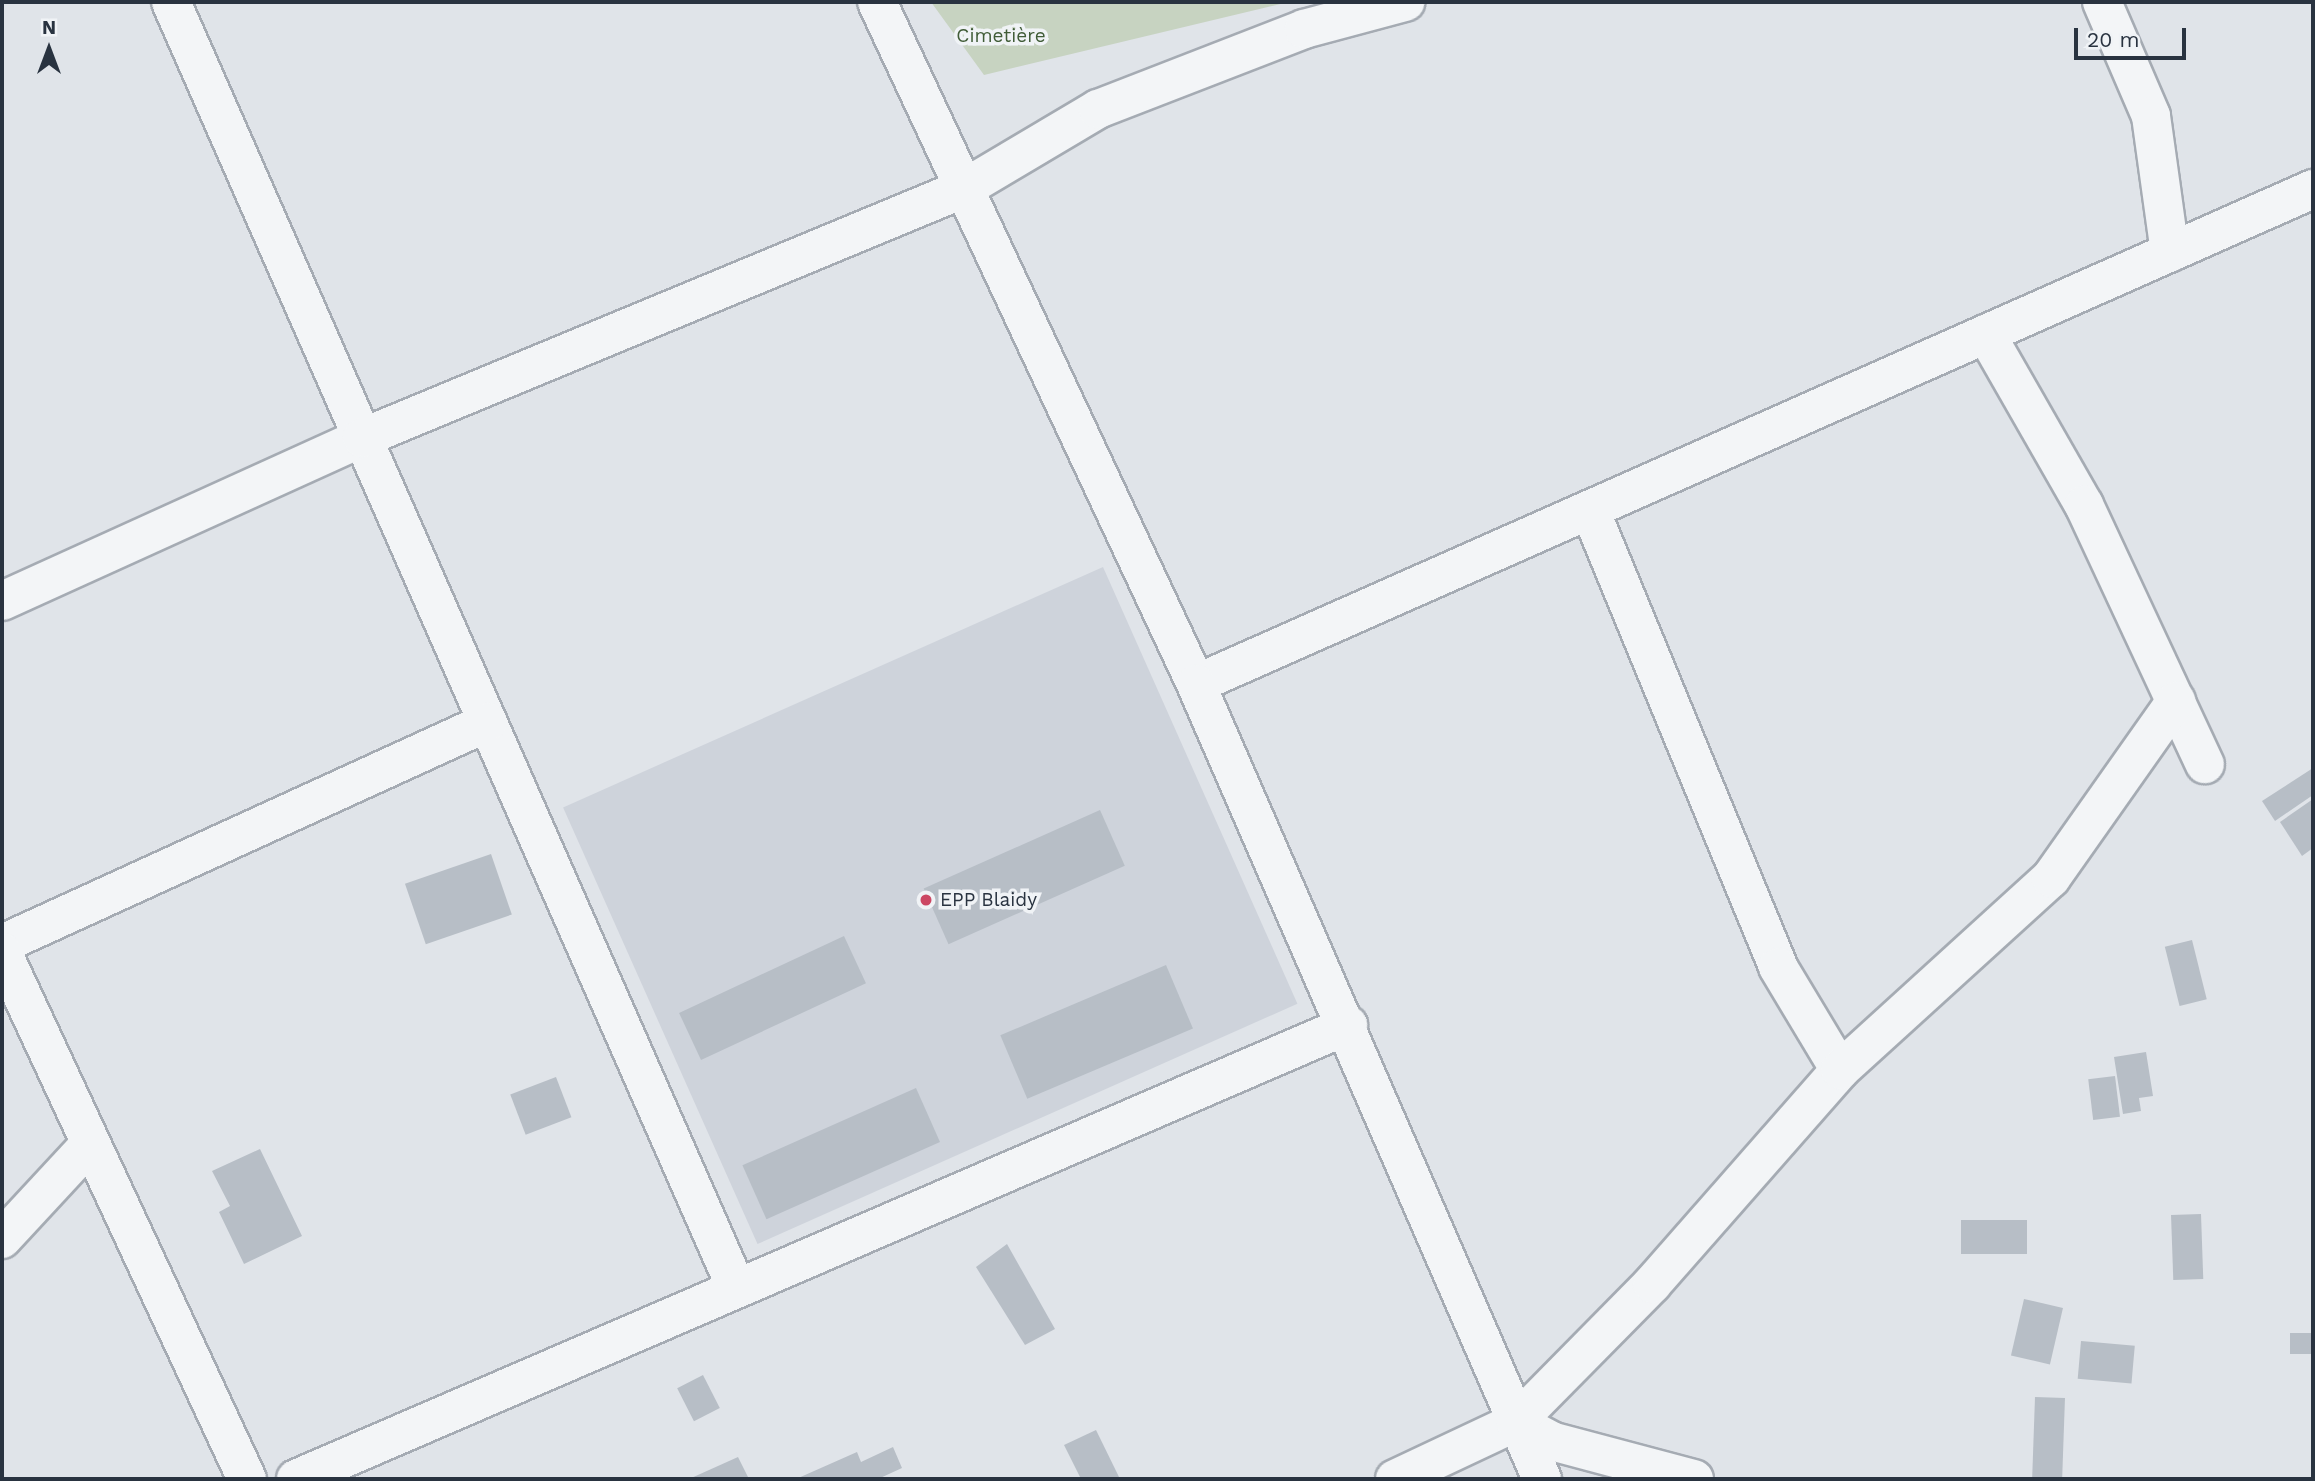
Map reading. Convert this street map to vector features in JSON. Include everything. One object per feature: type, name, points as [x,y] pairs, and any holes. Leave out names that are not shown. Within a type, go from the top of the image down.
[{"type":"street","points":[[171,2],[735,1286]]},
{"type":"street","points":[[877,2],[1196,684],[1348,1025],[1542,1479]]},
{"type":"street","points":[[2,601],[362,438],[965,188],[1098,109],[1304,29],[1405,2]]},
{"type":"street","points":[[2102,2],[2151,116],[2170,253]]},
{"type":"street","points":[[1196,684],[2313,189]]},
{"type":"street","points":[[1986,334],[2084,505],[2205,764]]},
{"type":"street","points":[[1590,510],[1778,967],[1840,1070]]},
{"type":"street","points":[[1395,1479],[1516,1422],[1652,1284],[1840,1070],[2051,878],[2176,701]]},
{"type":"street","points":[[2,944],[488,722]]},
{"type":"street","points":[[2,952],[89,1145],[247,1479]]},
{"type":"street","points":[[296,1479],[735,1286],[1348,1025]]},
{"type":"street","points":[[2,1238],[89,1145]]},
{"type":"street","points":[[1516,1422],[1551,1441],[1694,1479]]},
{"type":"shaded area","name":"EPP Blaidy","points":[[1103,567],[1297,1004],[758,1244],[563,807]]},
{"type":"green space","name":"Cimetière","points":[[931,2],[1289,2],[984,75]]},
{"type":"building","points":[[2313,768],[2313,795],[2275,821],[2262,801]]},
{"type":"building","points":[[2313,799],[2313,848],[2302,856],[2280,822]]},
{"type":"building","points":[[1100,810],[1125,866],[948,944],[924,889]]},
{"type":"building","points":[[491,854],[512,915],[426,944],[405,884]]},
{"type":"building","points":[[844,936],[866,983],[701,1060],[679,1013]]},
{"type":"building","points":[[2192,940],[2207,999],[2180,1006],[2165,947]]},
{"type":"building","points":[[1166,965],[1193,1029],[1027,1099],[1000,1035]]},
{"type":"building","points":[[2146,1052],[2153,1096],[2139,1098],[2141,1111],[2123,1114],[2114,1057]]},
{"type":"building","points":[[2115,1076],[2120,1117],[2093,1120],[2088,1079]]},
{"type":"building","points":[[556,1077],[571,1117],[526,1135],[510,1095]]},
{"type":"building","points":[[916,1088],[940,1142],[766,1219],[742,1165]]},
{"type":"building","points":[[260,1149],[302,1236],[244,1264],[219,1212],[230,1206],[212,1171]]},
{"type":"building","points":[[2201,1214],[2203,1279],[2173,1280],[2171,1215]]},
{"type":"building","points":[[1961,1220],[2027,1220],[2027,1254],[1961,1254]]},
{"type":"building","points":[[1007,1244],[1055,1329],[1025,1345],[976,1267]]},
{"type":"building","points":[[2024,1299],[2063,1308],[2050,1365],[2011,1356]]},
{"type":"building","points":[[2290,1333],[2313,1333],[2313,1354],[2290,1354]]},
{"type":"building","points":[[2081,1341],[2135,1346],[2131,1384],[2078,1379]]},
{"type":"building","points":[[703,1375],[720,1408],[694,1421],[677,1388]]},
{"type":"building","points":[[2035,1397],[2065,1398],[2062,1479],[2032,1479]]},
{"type":"building","points":[[1096,1430],[1120,1479],[1081,1479],[1064,1445]]},
{"type":"building","points":[[893,1447],[902,1468],[878,1479],[796,1479],[857,1452],[861,1462]]},
{"type":"building","points":[[738,1457],[749,1479],[689,1479]]},
{"type":"place","name":"EPP Blaidy","points":[[926,900]]}]
